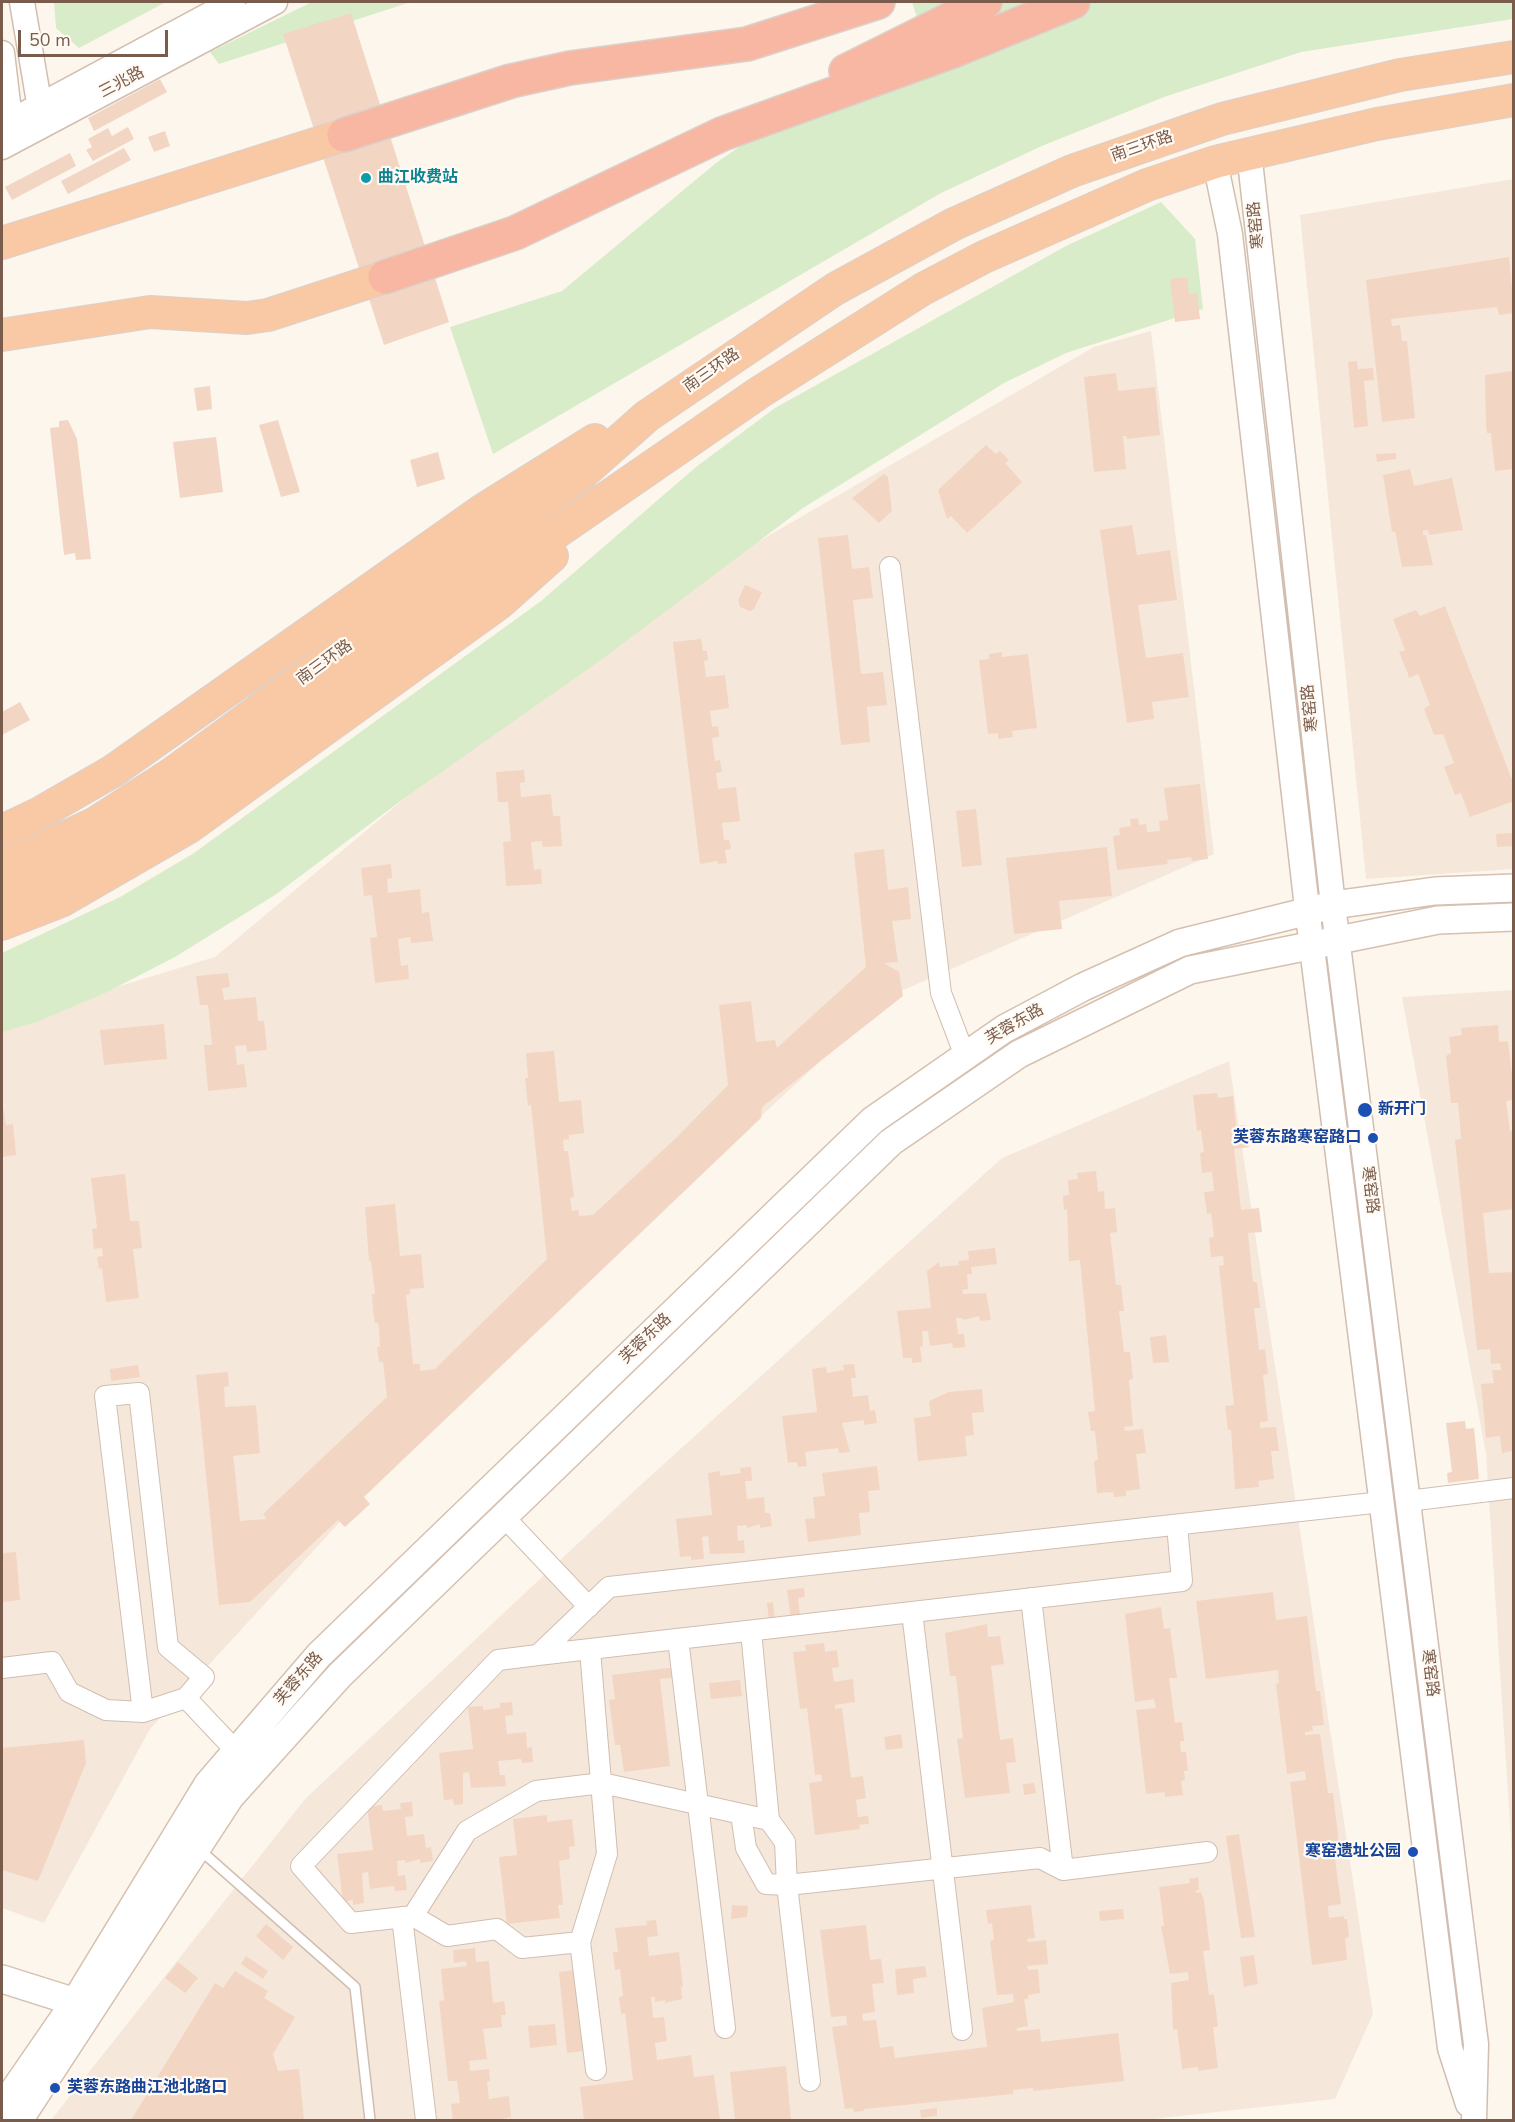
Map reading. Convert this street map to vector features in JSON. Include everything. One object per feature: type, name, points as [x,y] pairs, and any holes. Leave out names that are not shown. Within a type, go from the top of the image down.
[{"type":"highway","points":[[779,36],[848,2]]},
{"type":"highway","points":[[2,243],[511,81],[570,68],[705,52],[779,36],[878,2]]},
{"type":"highway","points":[[2,335],[150,312],[258,316],[385,277],[515,233],[722,135],[986,2]]},
{"type":"highway","points":[[722,135],[953,51],[1073,2]]},
{"type":"highway","name":"南三环路","points":[[2,867],[94,824],[134,799],[584,472],[647,416],[835,290],[954,224],[1072,171],[1222,119],[1316,93],[1400,75],[1514,57]]},
{"type":"highway","name":"南三环路","points":[[2,890],[80,858],[168,809],[473,590],[760,392],[923,289],[984,257],[1147,185],[1215,162],[1249,152],[1428,114],[1514,100]]},
{"type":"highway","points":[[2,831],[40,813],[113,771],[483,510],[614,429],[647,416]]},
{"type":"highway","points":[[2,924],[61,901],[189,827],[498,604],[666,457]]},
{"type":"main road","name":"芙蓉东路","points":[[2,2108],[75,2002],[208,1784],[319,1655],[873,1120],[1004,1029],[1083,987],[1180,943],[1320,909],[1435,891],[1514,888]]},
{"type":"main road","name":"芙蓉东路","points":[[19,2121],[230,1797],[340,1675],[891,1142],[1019,1054],[1096,1014],[1190,970],[1438,920],[1514,917]]},
{"type":"main road","points":[[2,1979],[75,2002]]},
{"type":"street","points":[[22,2],[41,116]]},
{"type":"street","name":"三兆路","points":[[41,116],[233,2]]},
{"type":"street","name":"三兆路","points":[[6,134],[275,2]]},
{"type":"street","points":[[2,53],[6,134]]},
{"type":"street","name":"寒窑路","points":[[1249,152],[1320,909]]},
{"type":"street","name":"寒窑路","points":[[1215,162],[1232,246],[1320,909],[1408,1501],[1476,2044],[1474,2121]]},
{"type":"street","points":[[890,567],[941,993],[964,1056]]},
{"type":"street","name":"寒窑路","points":[[1325,944],[1382,1502],[1450,2048],[1474,2121]]},
{"type":"street","points":[[2,1668],[51,1662],[69,1692],[106,1710],[143,1712],[186,1698],[204,1677],[168,1647],[139,1393],[105,1396],[143,1712]]},
{"type":"street","points":[[1408,1501],[1514,1488]]},
{"type":"street","points":[[538,1655],[609,1587],[1382,1502]]},
{"type":"street","points":[[504,1516],[589,1607]]},
{"type":"street","points":[[580,1942],[522,1948],[497,1929],[447,1936],[407,1916],[351,1923],[302,1866],[498,1660],[1182,1581],[1177,1524]]},
{"type":"street","points":[[1031,1598],[1063,1870]]},
{"type":"street","points":[[912,1612],[962,2030]]},
{"type":"street","points":[[751,1631],[769,1820],[785,1842],[810,2080]]},
{"type":"street","points":[[678,1639],[725,2028]]},
{"type":"street","points":[[590,1650],[607,1854],[580,1942],[596,2070]]},
{"type":"street","points":[[186,1698],[236,1751]]},
{"type":"street","points":[[426,2121],[407,1916],[467,1831],[536,1791],[602,1783],[769,1820]]},
{"type":"street","points":[[741,1814],[746,1848],[766,1884],[788,1884],[1040,1858],[1063,1870],[1207,1852]]},
{"type":"lane","points":[[197,1848],[356,1987],[370,2121]]},
{"type":"shaded area","points":[[1513,179],[1513,869],[1366,879],[1300,215]]},
{"type":"shaded area","points":[[1151,331],[1214,854],[892,995],[439,1414],[150,1729],[44,1923],[2,1908],[2,1022],[215,957],[606,630],[1094,347]]},
{"type":"shaded area","points":[[1513,990],[1513,1871],[1486,1454],[1402,997]]},
{"type":"shaded area","points":[[1229,1061],[1373,2014],[1335,2099],[1144,2120],[51,2120],[306,1798],[634,1491],[1002,1158]]},
{"type":"green space","points":[[54,2],[166,2],[79,48],[56,28]]},
{"type":"green space","points":[[312,2],[411,2],[219,64],[210,52]]},
{"type":"green space","points":[[912,2],[1513,2],[1513,19],[1301,52],[1164,97],[1044,145],[941,193],[493,454],[450,327],[562,291],[716,163],[768,127],[934,69]]},
{"type":"green space","points":[[1161,202],[1195,239],[1203,309],[1066,353],[1004,383],[803,508],[605,657],[406,797],[275,895],[175,957],[105,993],[39,1021],[2,1032],[2,953],[120,897],[194,853],[541,601],[696,467],[775,408],[1066,246]]},
{"type":"building","name":"曲江收费站","points":[[351,13],[449,322],[384,345],[283,34]]},
{"type":"building","points":[[160,79],[167,92],[94,131],[88,118]]},
{"type":"building","points":[[128,127],[134,139],[93,161],[86,150],[92,147],[88,139],[108,128],[112,136]]},
{"type":"building","points":[[165,131],[170,146],[154,152],[148,137]]},
{"type":"building","points":[[124,148],[131,160],[68,194],[61,181]]},
{"type":"building","points":[[70,153],[76,166],[12,200],[5,187]]},
{"type":"building","points":[[1509,257],[1514,313],[1499,315],[1497,307],[1391,319],[1392,326],[1400,325],[1402,341],[1407,341],[1415,418],[1382,422],[1366,280]]},
{"type":"building","points":[[1187,277],[1189,294],[1197,293],[1200,319],[1175,322],[1170,279]]},
{"type":"building","points":[[1357,361],[1358,369],[1373,368],[1374,380],[1364,381],[1368,426],[1354,428],[1348,362]]},
{"type":"building","points":[[1512,371],[1514,469],[1495,471],[1491,433],[1487,433],[1486,424],[1485,375]]},
{"type":"building","points":[[1116,373],[1118,391],[1155,387],[1160,435],[1127,439],[1123,436],[1126,469],[1094,472],[1084,377]]},
{"type":"building","points":[[210,386],[212,409],[197,411],[194,388]]},
{"type":"building","points":[[68,420],[77,439],[91,559],[76,560],[75,553],[64,555],[50,428],[59,427],[59,421]]},
{"type":"building","points":[[278,420],[300,492],[281,497],[259,425]]},
{"type":"building","points":[[216,437],[223,492],[180,498],[173,442]]},
{"type":"building","points":[[986,445],[996,454],[1000,451],[1009,460],[1005,463],[1022,482],[967,533],[951,516],[947,519],[938,490]]},
{"type":"building","points":[[438,452],[445,479],[417,487],[410,460]]},
{"type":"building","points":[[1396,453],[1396,459],[1377,462],[1376,454]]},
{"type":"building","points":[[1410,469],[1414,486],[1452,478],[1463,530],[1429,535],[1428,530],[1423,531],[1433,565],[1402,567],[1395,531],[1392,532],[1383,475]]},
{"type":"building","points":[[884,474],[888,477],[892,511],[879,523],[852,498]]},
{"type":"building","points":[[1132,525],[1137,555],[1170,550],[1177,600],[1138,605],[1146,658],[1183,653],[1189,697],[1152,702],[1154,719],[1127,723],[1100,530]]},
{"type":"building","points":[[848,535],[852,569],[869,567],[873,598],[853,600],[861,674],[883,672],[887,705],[867,707],[870,742],[841,745],[818,538]]},
{"type":"building","points":[[745,585],[762,592],[754,609],[750,611],[740,607],[738,600]]},
{"type":"building","points":[[1445,606],[1514,785],[1514,801],[1470,817],[1461,793],[1455,795],[1444,767],[1454,763],[1443,734],[1434,735],[1424,709],[1430,705],[1419,676],[1418,674],[1409,678],[1399,652],[1405,650],[1393,619],[1416,610],[1420,616]]},
{"type":"building","points":[[701,639],[703,651],[707,651],[708,660],[704,661],[706,677],[725,675],[729,708],[710,711],[712,727],[718,726],[719,737],[712,738],[715,761],[720,760],[722,772],[716,773],[718,789],[736,787],[740,821],[722,823],[724,840],[729,840],[731,849],[725,850],[727,863],[718,864],[717,861],[700,864],[673,642]]},
{"type":"building","points":[[1002,652],[1002,657],[1028,654],[1037,728],[1012,731],[1013,737],[998,739],[998,733],[988,734],[979,660],[989,659],[989,654]]},
{"type":"building","points":[[20,702],[30,720],[2,735],[2,712]]},
{"type":"building","points":[[524,770],[525,782],[520,783],[521,797],[551,794],[553,816],[560,816],[562,846],[543,847],[542,841],[531,842],[534,870],[541,869],[542,884],[506,886],[503,842],[511,841],[508,802],[498,802],[496,772]]},
{"type":"building","points":[[1200,784],[1208,859],[1192,861],[1191,857],[1167,860],[1168,864],[1117,870],[1113,836],[1120,835],[1119,828],[1131,826],[1130,819],[1138,818],[1139,825],[1146,824],[1147,832],[1160,831],[1159,821],[1168,820],[1164,788]]},
{"type":"building","points":[[976,809],[982,865],[962,867],[956,811]]},
{"type":"building","points":[[1512,833],[1513,846],[1497,847],[1496,834]]},
{"type":"building","points":[[1107,847],[1112,896],[1059,901],[1062,929],[1014,934],[1006,858]]},
{"type":"building","points":[[884,849],[888,890],[908,887],[911,919],[892,921],[898,962],[884,963],[899,972],[903,996],[762,1107],[761,1118],[364,1497],[370,1504],[345,1527],[338,1520],[250,1602],[219,1605],[196,1375],[228,1372],[229,1386],[224,1387],[225,1407],[256,1405],[260,1453],[233,1456],[240,1521],[267,1519],[263,1514],[387,1397],[383,1362],[379,1362],[377,1347],[380,1347],[379,1329],[378,1323],[375,1323],[373,1310],[372,1294],[375,1294],[371,1261],[369,1261],[365,1207],[395,1204],[400,1256],[421,1254],[424,1288],[410,1289],[410,1294],[406,1295],[413,1364],[420,1364],[420,1371],[435,1369],[547,1259],[531,1105],[528,1106],[525,1078],[528,1078],[526,1053],[554,1051],[559,1102],[581,1100],[584,1133],[569,1135],[569,1139],[563,1140],[564,1151],[568,1151],[574,1197],[570,1198],[572,1211],[578,1210],[579,1216],[593,1215],[676,1138],[728,1085],[719,1005],[751,1001],[756,1042],[775,1040],[777,1048],[866,967],[854,853]]},
{"type":"building","points":[[391,864],[392,878],[387,879],[388,893],[420,889],[422,913],[429,912],[433,941],[411,943],[410,937],[398,939],[401,966],[408,965],[409,979],[375,983],[370,938],[377,937],[372,895],[364,896],[361,868]]},
{"type":"building","points":[[228,973],[230,987],[222,988],[224,1000],[256,997],[258,1021],[264,1021],[267,1050],[247,1052],[246,1045],[235,1046],[237,1065],[244,1064],[247,1087],[208,1091],[204,1045],[212,1045],[208,1005],[200,1005],[196,976]]},
{"type":"building","points":[[164,1024],[167,1059],[104,1065],[100,1030]]},
{"type":"building","points":[[1498,1025],[1499,1042],[1508,1041],[1514,1091],[1514,1100],[1506,1101],[1510,1131],[1514,1131],[1514,1209],[1483,1213],[1489,1273],[1514,1272],[1512,1456],[1512,1451],[1502,1453],[1500,1436],[1486,1438],[1481,1384],[1494,1383],[1492,1370],[1501,1370],[1500,1363],[1491,1364],[1490,1349],[1477,1350],[1455,1140],[1461,1139],[1458,1103],[1451,1103],[1446,1056],[1451,1053],[1449,1037],[1462,1035],[1461,1028]]},
{"type":"building","points":[[1217,1093],[1218,1098],[1233,1096],[1236,1126],[1246,1125],[1249,1147],[1234,1149],[1241,1210],[1259,1208],[1262,1232],[1248,1233],[1253,1282],[1257,1282],[1260,1308],[1254,1308],[1259,1350],[1265,1349],[1268,1374],[1263,1375],[1268,1421],[1260,1422],[1260,1428],[1276,1427],[1279,1451],[1271,1451],[1274,1479],[1258,1481],[1259,1487],[1235,1489],[1231,1430],[1228,1430],[1225,1406],[1234,1405],[1219,1266],[1224,1265],[1223,1256],[1211,1257],[1209,1238],[1214,1237],[1211,1213],[1207,1214],[1204,1192],[1214,1191],[1212,1172],[1202,1173],[1200,1153],[1204,1152],[1201,1130],[1197,1131],[1193,1095]]},
{"type":"building","points":[[2,1102],[6,1125],[13,1124],[16,1155],[2,1157]]},
{"type":"building","points":[[1096,1171],[1098,1192],[1104,1191],[1105,1209],[1115,1208],[1117,1232],[1110,1233],[1116,1285],[1121,1285],[1124,1311],[1119,1311],[1124,1352],[1130,1352],[1133,1379],[1129,1380],[1133,1426],[1124,1427],[1125,1431],[1143,1429],[1146,1453],[1136,1454],[1140,1489],[1126,1491],[1126,1496],[1114,1497],[1113,1492],[1097,1493],[1094,1461],[1098,1460],[1095,1431],[1091,1431],[1088,1412],[1095,1411],[1080,1260],[1069,1261],[1067,1209],[1064,1210],[1063,1196],[1069,1195],[1068,1180],[1078,1179],[1077,1173]]},
{"type":"building","points":[[125,1174],[130,1221],[139,1221],[142,1248],[133,1249],[139,1298],[106,1302],[102,1268],[99,1269],[97,1257],[103,1256],[102,1248],[94,1249],[92,1229],[97,1228],[91,1178]]},
{"type":"building","points":[[995,1248],[997,1264],[971,1267],[972,1274],[967,1274],[968,1289],[962,1290],[963,1294],[986,1293],[991,1320],[980,1321],[979,1316],[963,1320],[963,1318],[956,1318],[958,1334],[964,1334],[965,1347],[953,1348],[952,1343],[930,1346],[928,1331],[922,1331],[923,1346],[920,1347],[922,1362],[912,1363],[912,1358],[903,1358],[897,1311],[931,1308],[927,1271],[939,1262],[940,1267],[959,1265],[958,1261],[969,1260],[968,1251]]},
{"type":"building","points":[[1166,1335],[1169,1362],[1153,1363],[1150,1337]]},
{"type":"building","points":[[854,1364],[856,1378],[851,1378],[853,1397],[868,1395],[870,1411],[875,1410],[877,1423],[864,1425],[864,1420],[842,1423],[850,1452],[839,1453],[838,1448],[805,1452],[807,1466],[798,1467],[797,1462],[788,1463],[782,1416],[817,1412],[812,1369],[826,1367],[827,1373],[844,1370],[843,1365]]},
{"type":"building","points":[[138,1365],[140,1377],[111,1381],[110,1369]]},
{"type":"building","points":[[982,1389],[984,1412],[972,1413],[974,1435],[965,1436],[967,1456],[918,1461],[914,1418],[931,1416],[929,1401],[949,1392]]},
{"type":"building","points":[[1465,1421],[1466,1429],[1474,1428],[1479,1479],[1448,1483],[1447,1473],[1452,1472],[1446,1423]]},
{"type":"building","points":[[877,1466],[880,1490],[868,1491],[870,1512],[859,1513],[861,1535],[808,1542],[805,1519],[815,1518],[813,1497],[825,1496],[822,1473]]},
{"type":"building","points":[[751,1467],[752,1481],[745,1481],[747,1499],[764,1497],[765,1513],[770,1513],[772,1526],[760,1528],[760,1524],[747,1528],[747,1525],[737,1526],[738,1541],[744,1540],[745,1553],[710,1554],[708,1536],[702,1537],[704,1559],[691,1560],[691,1556],[680,1557],[676,1519],[712,1515],[708,1473],[720,1471],[720,1476],[741,1473],[740,1468]]},
{"type":"building","points":[[16,1552],[20,1600],[2,1602],[2,1553]]},
{"type":"building","points":[[804,1588],[805,1597],[798,1598],[800,1616],[791,1621],[787,1590]]},
{"type":"building","points":[[1273,1592],[1276,1620],[1307,1616],[1316,1691],[1320,1691],[1324,1725],[1312,1726],[1313,1731],[1305,1732],[1305,1735],[1320,1734],[1328,1793],[1333,1793],[1339,1843],[1333,1844],[1341,1904],[1328,1906],[1329,1918],[1344,1916],[1344,1919],[1347,1919],[1349,1937],[1345,1938],[1347,1960],[1312,1965],[1290,1782],[1306,1780],[1305,1771],[1287,1774],[1276,1684],[1279,1683],[1278,1670],[1206,1679],[1196,1601]]},
{"type":"building","points":[[773,1602],[775,1622],[769,1622],[767,1603]]},
{"type":"building","points":[[1161,1607],[1164,1629],[1170,1628],[1177,1678],[1169,1678],[1175,1723],[1182,1722],[1184,1741],[1180,1741],[1181,1752],[1186,1752],[1188,1771],[1184,1771],[1185,1780],[1181,1781],[1183,1795],[1165,1797],[1165,1792],[1146,1794],[1136,1710],[1156,1708],[1154,1699],[1135,1702],[1125,1614]]},
{"type":"building","points":[[987,1624],[988,1637],[1000,1636],[1004,1664],[991,1666],[1000,1740],[1013,1738],[1016,1762],[1006,1763],[1010,1793],[965,1798],[957,1739],[963,1738],[956,1676],[950,1676],[945,1633]]},
{"type":"building","points":[[824,1643],[825,1652],[837,1650],[839,1667],[832,1668],[834,1682],[853,1679],[855,1702],[835,1705],[835,1709],[842,1708],[851,1778],[863,1776],[866,1798],[856,1800],[858,1817],[868,1816],[869,1824],[859,1825],[860,1829],[815,1835],[809,1783],[822,1781],[821,1774],[815,1775],[807,1708],[800,1709],[793,1652],[806,1651],[805,1645]]},
{"type":"building","points":[[677,1667],[679,1677],[660,1679],[670,1766],[624,1772],[620,1745],[615,1745],[609,1700],[615,1699],[612,1675]]},
{"type":"building","points":[[740,1680],[742,1696],[711,1699],[709,1683]]},
{"type":"building","points":[[512,1702],[513,1715],[505,1716],[507,1734],[526,1732],[527,1748],[532,1747],[533,1762],[522,1763],[521,1759],[498,1761],[500,1775],[505,1775],[506,1786],[471,1788],[469,1772],[463,1773],[463,1804],[454,1805],[453,1799],[444,1800],[439,1753],[473,1749],[468,1707],[483,1706],[483,1710],[500,1708],[500,1703]]},
{"type":"building","points":[[901,1734],[903,1748],[886,1750],[884,1737]]},
{"type":"building","points":[[84,1740],[86,1763],[38,1881],[2,1870],[2,1748]]},
{"type":"building","points":[[1034,1783],[1036,1793],[1024,1795],[1023,1784]]},
{"type":"building","points":[[412,1802],[413,1816],[405,1817],[407,1836],[424,1834],[426,1848],[431,1847],[433,1861],[420,1863],[420,1859],[405,1863],[405,1860],[397,1861],[398,1876],[405,1875],[407,1890],[395,1891],[394,1886],[370,1889],[368,1872],[362,1873],[364,1903],[353,1905],[353,1900],[343,1902],[337,1854],[373,1850],[367,1807],[382,1805],[383,1811],[401,1809],[400,1803]]},
{"type":"building","points":[[547,1815],[547,1822],[572,1819],[575,1846],[569,1847],[570,1859],[559,1861],[563,1905],[558,1905],[560,1918],[507,1924],[499,1857],[517,1855],[513,1819]]},
{"type":"building","points":[[1239,1834],[1255,1937],[1241,1938],[1226,1836]]},
{"type":"building","points":[[1198,1877],[1199,1890],[1196,1890],[1196,1893],[1201,1892],[1204,1901],[1210,1950],[1203,1951],[1209,1995],[1214,1994],[1218,2027],[1213,2027],[1218,2068],[1198,2071],[1198,2067],[1182,2069],[1177,2029],[1173,2030],[1171,1983],[1189,1980],[1188,1972],[1170,1974],[1161,1926],[1164,1926],[1159,1887],[1190,1883],[1189,1879]]},
{"type":"building","points":[[732,1905],[748,1906],[747,1917],[731,1919]]},
{"type":"building","points":[[1031,1905],[1035,1938],[1027,1939],[1028,1942],[1046,1940],[1048,1964],[1027,1966],[1028,1970],[1038,1969],[1040,1993],[1028,1995],[1028,1999],[1024,1999],[1028,2026],[1017,2028],[1017,2031],[1040,2029],[1041,2042],[1118,2033],[1124,2081],[1033,2091],[1033,2088],[1013,2090],[1013,2094],[864,2109],[864,2111],[854,2112],[853,2108],[845,2109],[832,2027],[847,2025],[846,2016],[831,2017],[820,1930],[866,1925],[870,1960],[881,1959],[884,1983],[872,1984],[875,2012],[862,2014],[863,2021],[876,2020],[880,2048],[893,2046],[895,2058],[987,2047],[982,2008],[1014,2002],[1013,1994],[997,1995],[990,1941],[994,1940],[992,1923],[988,1924],[986,1910]]},
{"type":"building","points":[[1123,1909],[1124,1919],[1100,1921],[1099,1911]]},
{"type":"building","points":[[656,1920],[658,1936],[647,1937],[649,1956],[679,1952],[683,1987],[681,1987],[682,1999],[665,2003],[665,2000],[655,2002],[655,1997],[651,1997],[653,2018],[664,2017],[667,2041],[655,2043],[657,2060],[691,2055],[694,2077],[714,2075],[720,2120],[584,2120],[580,2087],[633,2080],[625,2013],[621,2014],[619,1997],[623,1996],[620,1969],[615,1970],[613,1952],[618,1952],[615,1928],[647,1925],[646,1921]]},
{"type":"building","points":[[266,1924],[293,1947],[283,1960],[256,1936]]},
{"type":"building","points":[[475,1948],[476,1962],[489,1961],[493,2003],[504,2001],[506,2015],[501,2015],[502,2027],[483,2029],[487,2059],[469,2061],[470,2071],[489,2069],[490,2081],[487,2082],[489,2099],[509,2096],[511,2117],[498,2120],[453,2120],[451,2104],[460,2103],[457,2081],[448,2081],[439,2001],[444,2000],[441,1969],[467,1966],[466,1961],[454,1963],[453,1950]]},
{"type":"building","points":[[1254,1955],[1258,1984],[1244,1987],[1240,1957]]},
{"type":"building","points":[[246,1956],[268,1971],[263,1979],[241,1964]]},
{"type":"building","points":[[178,1962],[198,1978],[185,1993],[165,1978]]},
{"type":"building","points":[[925,1966],[927,1977],[913,1979],[914,1993],[897,1995],[895,1969]]},
{"type":"building","points":[[574,1970],[583,2051],[567,2053],[559,1972]]},
{"type":"building","points":[[235,1971],[268,1991],[264,1998],[295,2017],[273,2054],[278,2071],[299,2069],[304,2120],[131,2120],[215,1983],[223,1988]]},
{"type":"building","points":[[555,2024],[557,2045],[530,2048],[528,2026]]},
{"type":"building","points":[[786,2066],[791,2120],[735,2120],[730,2072]]},
{"type":"building","points":[[937,2108],[937,2116],[921,2118],[920,2110]]},
{"type":"place","name":"曲江收费站","points":[[366,178]]},
{"type":"place","name":"新开门","points":[[1365,1110]]},
{"type":"place","name":"芙蓉东路寒窑路口","points":[[1373,1138]]},
{"type":"place","name":"寒窑遗址公园","points":[[1413,1852]]},
{"type":"place","name":"芙蓉东路曲江池北路口","points":[[55,2088]]}]
